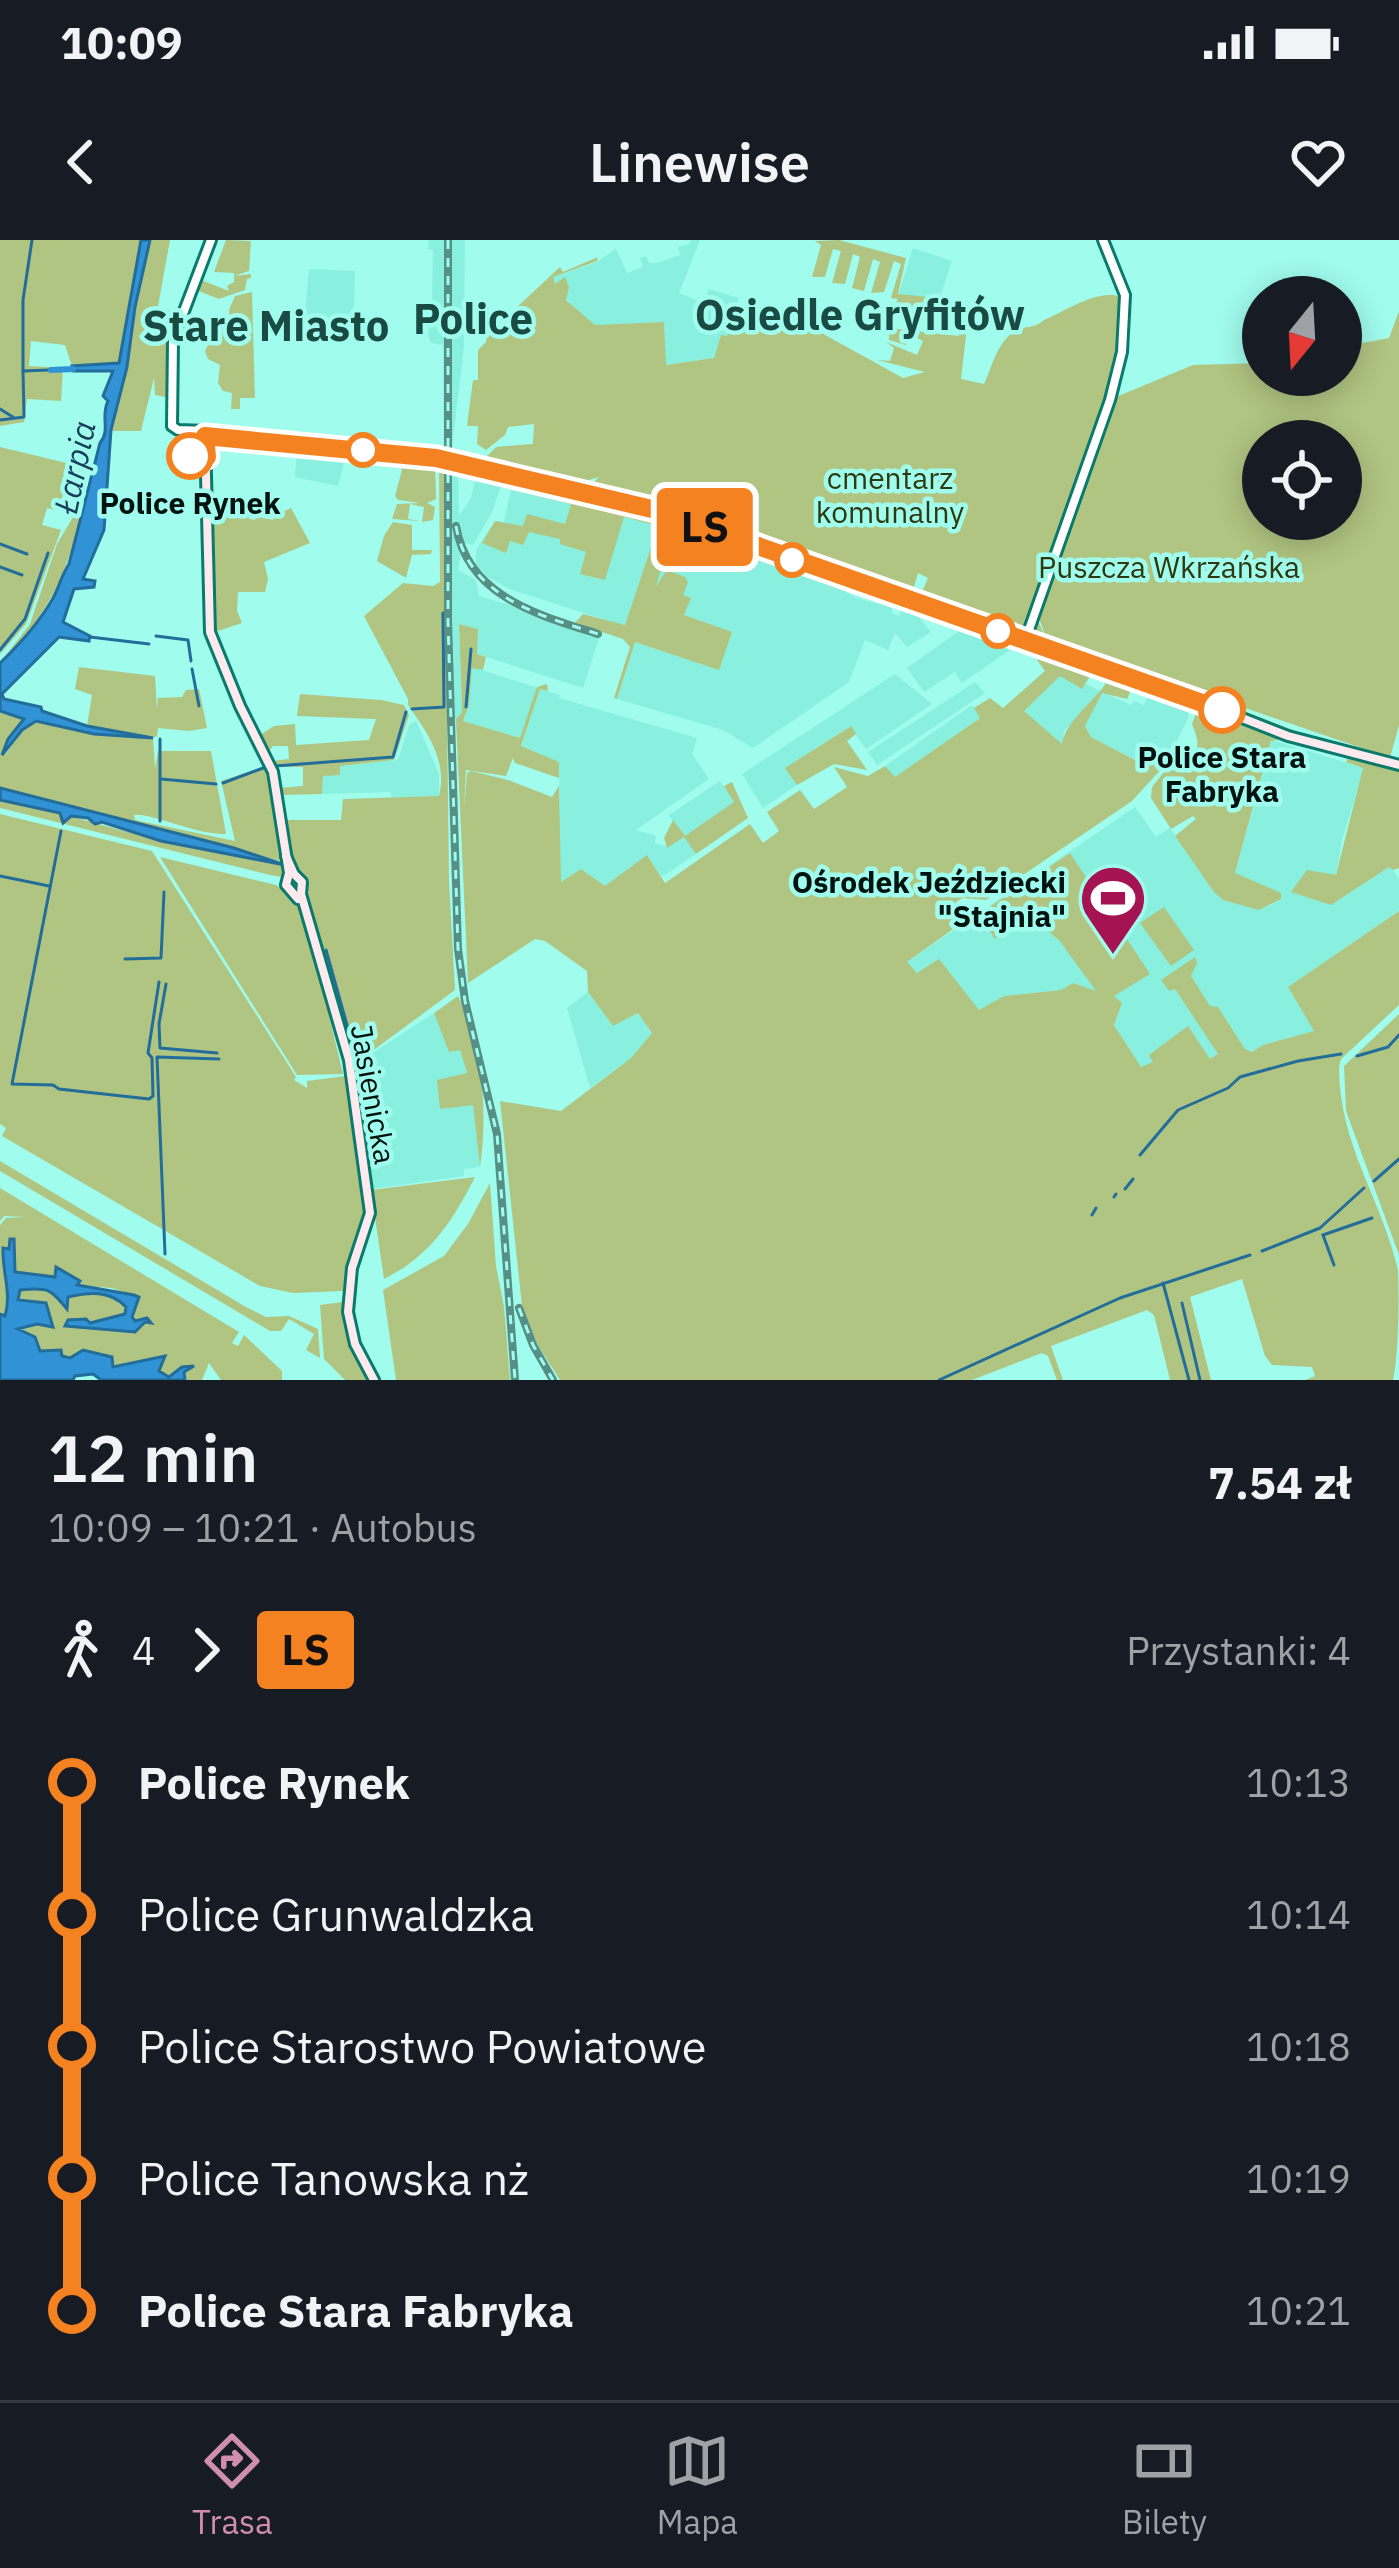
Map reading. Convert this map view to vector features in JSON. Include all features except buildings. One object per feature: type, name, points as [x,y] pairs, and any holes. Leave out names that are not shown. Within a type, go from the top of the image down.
[{"type":"main road","points":[[207,434],[431,458],[674,515],[1171,690],[1288,736],[1399,765]]},
{"type":"main road","name":"Jasienicka","points":[[207,434],[210,632],[273,772],[291,877],[286,887],[297,890],[307,916],[348,1055],[370,1213],[352,1268],[348,1312],[357,1350],[374,1380]]},
{"type":"street","points":[[207,434],[172,426],[173,340],[211,240]]},
{"type":"street","points":[[1025,641],[1106,414],[1122,352],[1125,296],[1103,240]]},
{"type":"shaded area","points":[[429,240],[465,240],[464,347],[452,447],[452,464],[458,466],[459,516],[471,498],[475,480],[501,486],[473,545],[463,543],[458,570],[476,580],[479,596],[601,632],[583,688],[477,654],[477,629],[459,624],[462,712],[456,719],[446,718],[443,345],[431,343],[428,336],[433,250],[428,249]]},
{"type":"shaded area","points":[[700,240],[679,293],[704,303],[709,289],[739,298],[727,337],[721,336],[714,358],[665,365],[664,322],[590,327],[568,300],[557,300],[553,277],[597,262],[616,249],[627,273],[643,267],[640,258],[646,256],[649,263],[657,263],[680,255],[678,247]]},
{"type":"shaded area","points":[[913,248],[952,261],[936,310],[895,306]]},
{"type":"shaded area","points":[[309,269],[355,271],[353,337],[303,338]]},
{"type":"shaded area","points":[[298,431],[351,437],[338,486],[295,477]]},
{"type":"shaded area","points":[[511,489],[659,526],[625,626],[512,590],[489,578],[476,564],[476,550],[495,521],[504,522]]},
{"type":"shaded area","points":[[673,531],[757,559],[759,553],[849,584],[846,592],[892,608],[892,614],[899,616],[903,608],[917,615],[931,632],[907,647],[895,633],[888,650],[865,640],[849,682],[753,748],[723,730],[617,699],[635,642],[718,669],[731,633],[684,615],[656,586]]},
{"type":"shaded area","points":[[963,628],[1010,650],[962,683],[955,672],[924,692],[907,668]]},
{"type":"shaded area","points":[[472,667],[538,688],[520,738],[463,721]]},
{"type":"shaded area","points":[[1062,673],[1131,705],[1134,701],[1144,705],[1151,688],[1183,700],[1188,718],[1166,764],[1144,751],[1136,760],[1091,737],[1085,725],[1099,698],[1064,731],[1063,745],[1049,737],[1023,711]]},
{"type":"shaded area","points":[[895,674],[932,704],[866,749],[850,726],[786,768],[797,785],[763,808],[742,774]]},
{"type":"shaded area","points":[[975,682],[985,693],[877,765],[868,752]]},
{"type":"shaded area","points":[[540,689],[697,738],[692,754],[709,779],[636,830],[656,836],[655,843],[667,847],[684,836],[669,815],[720,781],[735,802],[685,836],[696,854],[662,877],[647,856],[605,886],[581,869],[560,883],[559,762],[521,747]]},
{"type":"shaded area","points":[[972,705],[981,717],[894,778],[885,766]]},
{"type":"shaded area","points":[[416,721],[439,774],[439,797],[391,797],[391,792],[322,794],[323,775],[339,766],[398,760],[409,725]]},
{"type":"shaded area","points":[[1272,740],[1364,768],[1342,840],[1336,876],[1339,900],[1390,866],[1399,879],[1399,911],[1288,987],[1315,1031],[1252,1052],[1245,1049],[1218,1007],[1202,1027],[1219,1054],[1165,1088],[1140,1067],[1114,1024],[1122,1003],[1073,983],[1061,990],[1004,996],[979,1011],[939,960],[916,974],[907,962],[1135,807],[1156,837],[1170,828],[1214,892],[1259,910],[1281,899],[1235,874]]},
{"type":"shaded area","points":[[588,992],[613,1026],[638,1013],[652,1033],[631,1058],[590,1088],[567,1008]]},
{"type":"shaded area","points":[[434,1013],[449,1051],[460,1050],[467,1074],[441,1109],[473,1104],[480,1167],[464,1169],[464,1176],[371,1189],[354,1065]]},
{"type":"green space","points":[[0,240],[141,240],[119,363],[72,366],[65,345],[31,341],[29,366],[63,368],[61,401],[27,399],[24,422],[0,426]]},
{"type":"green space","points":[[150,240],[170,240],[158,306],[180,314],[169,350],[170,398],[155,395],[154,378],[141,431],[111,431],[127,367]]},
{"type":"green space","points":[[226,240],[251,241],[249,271],[234,276],[214,272]]},
{"type":"green space","points":[[839,240],[906,258],[898,294],[939,298],[935,307],[896,305],[898,299],[891,298],[901,264],[894,261],[884,292],[871,293],[880,262],[873,259],[864,291],[852,288],[860,257],[853,254],[845,284],[832,283],[841,251],[833,249],[825,277],[812,277],[821,245],[815,241]]},
{"type":"green space","name":"cmentarz komunalny","points":[[598,257],[553,277],[555,284],[565,277],[566,300],[595,325],[664,322],[666,365],[714,358],[735,310],[768,311],[807,325],[903,378],[925,372],[877,360],[890,361],[894,348],[886,342],[917,355],[923,341],[912,335],[906,345],[889,340],[889,328],[959,336],[961,326],[967,327],[961,379],[984,384],[1000,347],[1016,331],[1093,298],[1121,297],[1122,334],[1109,395],[1022,631],[927,597],[922,592],[928,578],[918,573],[914,587],[787,547],[782,551],[687,514],[586,490],[599,477],[568,486],[481,462],[496,447],[533,444],[534,424],[508,427],[486,450],[477,444],[478,426],[467,426],[473,380],[478,380],[478,350],[486,342],[489,314],[502,312],[498,317],[502,321],[560,267],[563,272]]},
{"type":"green space","points":[[251,274],[245,290],[219,299],[196,290],[201,280],[229,291],[234,276]]},
{"type":"green space","points":[[252,292],[255,398],[240,398],[240,409],[231,409],[232,393],[223,391],[218,383],[220,365],[208,359],[205,351],[221,320],[230,321],[235,296]]},
{"type":"green space","name":"Puszcza Wkrzańska","points":[[1399,311],[1399,725],[1390,758],[1284,734],[1034,641],[1031,631],[1038,621],[1045,637],[1067,650],[1177,685],[1305,735],[1382,755],[1068,647],[1045,635],[1039,618],[1116,397],[1193,365],[1242,364],[1242,396],[1362,396],[1362,343],[1389,338]]},
{"type":"green space","points":[[0,447],[83,467],[69,513],[47,508],[42,525],[61,530],[26,624],[0,654]]},
{"type":"green space","points":[[397,459],[435,463],[436,499],[427,503],[435,507],[433,520],[422,522],[424,507],[410,504],[408,519],[420,521],[392,519],[397,504],[420,503],[395,496],[402,470]]},
{"type":"green space","points":[[439,463],[444,464],[449,882],[455,990],[375,1049],[355,1055],[304,893],[305,879],[291,860],[283,820],[341,820],[343,799],[439,796],[441,771],[434,748],[364,616],[403,583],[433,586],[440,582]]},
{"type":"green space","points":[[513,477],[663,515],[760,550],[757,560],[671,537],[656,586],[667,570],[685,577],[683,595],[691,598],[684,615],[732,632],[719,670],[635,642],[614,698],[630,647],[623,639],[575,623],[583,614],[625,625],[658,526],[624,517],[605,580],[580,574],[586,552],[560,544],[560,539],[529,532],[523,545],[510,541],[506,553],[482,543],[495,521],[523,526],[527,514],[565,524],[571,504],[511,489],[507,484]]},
{"type":"green space","points":[[212,506],[229,511],[248,506],[249,519],[255,520],[256,516],[273,520],[291,508],[310,543],[264,562],[265,592],[238,592],[242,623],[215,632]]},
{"type":"green space","points":[[79,507],[84,508],[78,531],[54,592],[31,628],[0,663],[30,624],[57,544]]},
{"type":"green space","points":[[393,522],[412,525],[412,550],[432,550],[431,554],[412,555],[406,578],[377,561]]},
{"type":"green space","points":[[459,624],[478,629],[477,654],[486,657],[483,670],[472,668],[463,721],[520,738],[537,687],[547,684],[548,691],[540,689],[521,746],[559,762],[559,778],[515,763],[513,758],[506,776],[466,770],[464,810],[471,771],[552,797],[559,786],[561,882],[581,869],[605,886],[647,855],[665,883],[750,824],[763,843],[779,831],[767,812],[800,790],[814,809],[847,787],[834,767],[868,776],[885,766],[895,777],[980,718],[974,708],[990,698],[1003,708],[1045,671],[1037,660],[1044,655],[1094,670],[1082,689],[1060,676],[1024,711],[1062,744],[1070,725],[1111,674],[1135,681],[1127,699],[1102,693],[1085,726],[1091,737],[1135,760],[1143,750],[1166,764],[1132,801],[986,900],[957,901],[955,914],[963,922],[907,962],[917,973],[939,959],[979,1010],[1004,996],[1061,990],[1073,983],[1096,991],[1059,940],[1029,916],[995,939],[979,914],[1070,853],[1150,974],[1114,996],[1122,1003],[1114,1025],[1141,1067],[1153,1062],[1149,1055],[1188,1026],[1210,1059],[1218,1054],[1175,989],[1169,991],[1161,980],[1195,957],[1191,976],[1210,1006],[1218,1007],[1245,1049],[1252,1052],[1314,1031],[1288,987],[1399,911],[1399,1005],[1341,1059],[1339,1067],[1353,1146],[1398,1270],[1393,1380],[1305,1380],[1315,1376],[1312,1367],[1272,1365],[1265,1356],[1242,1279],[1190,1297],[1211,1380],[1170,1380],[1154,1315],[1147,1310],[1051,1346],[1063,1380],[1057,1380],[1048,1356],[1042,1353],[972,1380],[560,1380],[530,1333],[522,1306],[500,1101],[561,1111],[631,1058],[652,1033],[638,1013],[613,1026],[588,992],[587,971],[545,941],[535,939],[468,983],[456,719],[462,712]]},
{"type":"green space","points":[[79,667],[155,676],[157,709],[158,698],[182,697],[186,690],[199,689],[207,728],[158,728],[153,738],[155,769],[158,751],[211,751],[226,834],[142,815],[134,815],[135,820],[235,841],[221,781],[267,766],[284,862],[0,788],[0,711],[24,718],[8,739],[5,755],[22,730],[36,721],[93,734],[151,739],[87,726],[92,695],[75,689]]},
{"type":"green space","points":[[300,694],[404,705],[409,715],[394,760],[340,766],[340,775],[323,776],[322,794],[280,795],[279,788],[303,786],[303,767],[275,767],[272,761],[289,759],[288,746],[273,746],[269,751],[260,735],[274,726],[295,724],[296,745],[369,740],[376,719],[297,716]]},
{"type":"green space","points":[[1208,709],[1280,736],[1271,741],[1235,873],[1281,893],[1281,899],[1259,910],[1223,900],[1214,892],[1175,836],[1196,819],[1193,816],[1171,829],[1151,798],[1152,787],[1176,757],[1190,762],[1197,744],[1192,724],[1196,713]]},
{"type":"green space","points":[[851,726],[856,734],[847,741],[867,770],[834,764],[797,785],[785,768]]},
{"type":"green space","points":[[1348,757],[1399,769],[1399,868],[1389,867],[1331,905],[1291,892],[1307,870],[1336,875],[1363,768],[1346,762]]},
{"type":"green space","points":[[732,782],[748,818],[696,854],[684,837],[667,848],[664,838],[673,820],[685,836],[734,802],[724,786]]},
{"type":"green space","points":[[0,800],[170,843],[285,865],[282,877],[0,808]]},
{"type":"green space","points":[[0,814],[152,851],[294,1080],[307,1088],[307,1081],[346,1076],[365,1218],[347,1266],[344,1291],[293,1293],[260,1286],[2,1136],[6,1128],[0,1124]]},
{"type":"green space","points":[[160,857],[276,885],[298,901],[343,1074],[297,1075]]},
{"type":"green space","points":[[1164,907],[1194,950],[1171,966],[1140,923]]},
{"type":"green space","points":[[458,996],[473,1037],[481,1080],[480,1167],[473,1105],[440,1109],[437,1080],[467,1073],[460,1050],[449,1052],[434,1013]]},
{"type":"green space","points":[[1399,1014],[1399,1255],[1346,1111],[1344,1066]]},
{"type":"green space","points":[[0,1161],[246,1307],[266,1317],[289,1316],[318,1329],[320,1358],[306,1350],[314,1334],[289,1319],[281,1331],[270,1331],[0,1171]]},
{"type":"green space","points":[[475,1177],[438,1236],[414,1260],[384,1279],[371,1190]]},
{"type":"green space","points":[[490,1183],[510,1380],[396,1380],[383,1290],[444,1256]]},
{"type":"green space","points":[[0,1188],[239,1332],[232,1343],[238,1346],[244,1335],[282,1371],[282,1380],[221,1380],[209,1363],[202,1380],[185,1380],[184,1371],[193,1367],[182,1367],[169,1378],[159,1371],[160,1360],[113,1367],[100,1353],[77,1352],[70,1358],[61,1356],[61,1351],[39,1351],[30,1334],[18,1331],[32,1327],[31,1300],[17,1300],[19,1290],[39,1287],[55,1292],[63,1306],[67,1297],[91,1293],[106,1295],[126,1307],[126,1315],[89,1323],[68,1320],[65,1325],[140,1325],[146,1318],[135,1322],[132,1317],[139,1298],[112,1288],[75,1285],[56,1268],[56,1277],[14,1272],[14,1240],[9,1250],[4,1249],[8,1309],[5,1316],[0,1314],[0,1225],[6,1218],[25,1217],[4,1216],[0,1221]]},
{"type":"green space","points":[[343,1302],[351,1343],[372,1380],[345,1380],[324,1359],[320,1305]]},
{"type":"water","points":[[141,240],[150,240],[111,430],[104,530],[83,579],[95,581],[94,587],[74,589],[63,622],[90,636],[89,641],[59,637],[2,694],[4,699],[41,707],[87,726],[153,738],[94,734],[36,721],[2,755],[24,719],[0,711],[0,663],[41,617],[69,564],[105,433],[108,401],[103,396],[113,371],[73,371],[72,366],[119,363]]},
{"type":"water","points":[[0,788],[285,865],[161,841],[102,822],[95,824],[88,818],[71,816],[63,823],[60,813],[0,800]]},
{"type":"water","points":[[14,1239],[15,1272],[55,1277],[56,1267],[80,1281],[77,1285],[134,1295],[139,1297],[132,1317],[151,1323],[145,1322],[135,1332],[65,1326],[68,1320],[90,1323],[125,1314],[126,1307],[106,1295],[91,1293],[68,1297],[67,1309],[48,1291],[20,1290],[18,1300],[46,1303],[53,1327],[37,1324],[18,1329],[35,1337],[40,1351],[61,1350],[62,1356],[70,1358],[83,1350],[112,1357],[113,1367],[165,1356],[159,1371],[169,1377],[182,1367],[194,1366],[184,1372],[185,1380],[101,1380],[93,1374],[73,1380],[0,1380],[0,1314],[5,1316],[8,1299],[3,1248],[9,1249]]},
{"type":"waterway","points":[[23,371],[23,300],[32,240]]},
{"type":"waterway","points":[[51,370],[73,369]]},
{"type":"waterway","points":[[0,420],[24,417],[23,371],[49,370]]},
{"type":"waterway","points":[[0,409],[13,417]]},
{"type":"waterway","points":[[0,544],[27,554]]},
{"type":"waterway","points":[[0,650],[25,619],[48,553]]},
{"type":"waterway","points":[[0,567],[22,575]]},
{"type":"waterway","points":[[412,709],[444,707],[443,613]]},
{"type":"waterway","points":[[156,636],[188,640],[191,661]]},
{"type":"waterway","points":[[90,637],[149,644]]},
{"type":"waterway","points":[[466,707],[471,649]]},
{"type":"waterway","points":[[192,669],[199,706]]},
{"type":"waterway","points":[[275,766],[393,757],[406,712]]},
{"type":"waterway","points":[[160,739],[160,821]]},
{"type":"waterway","points":[[223,783],[266,767]]},
{"type":"waterway","points":[[161,779],[216,784]]},
{"type":"waterway","points":[[61,831],[12,1084],[149,1099],[153,1096],[148,1053],[159,982]]},
{"type":"waterway","points":[[0,876],[49,886]]},
{"type":"waterway","points":[[125,959],[161,958],[164,892]]},
{"type":"waterway","points":[[326,950],[354,1050]]},
{"type":"waterway","points":[[166,984],[160,1048],[217,1053]]},
{"type":"waterway","points":[[1357,1056],[1388,1047],[1399,1035]]},
{"type":"waterway","points":[[1140,1155],[1178,1110],[1228,1088],[1240,1077],[1341,1054]]},
{"type":"waterway","points":[[165,1254],[157,1057],[219,1059]]},
{"type":"waterway","points":[[1374,1181],[1399,1159]]},
{"type":"waterway","points":[[1125,1189],[1133,1179]]},
{"type":"waterway","points":[[1262,1251],[1320,1228],[1364,1188]]},
{"type":"waterway","points":[[1092,1215],[1096,1208]]},
{"type":"waterway","points":[[1323,1235],[1372,1218]]},
{"type":"waterway","points":[[1323,1235],[1334,1265]]},
{"type":"waterway","points":[[939,1380],[1120,1298],[1250,1255]]},
{"type":"waterway","points":[[1163,1283],[1189,1380]]},
{"type":"waterway","points":[[1182,1303],[1200,1380]]},
{"type":"railway","points":[[448,240],[448,621],[458,949],[465,1001],[497,1134],[515,1380]]},
{"type":"railway","points":[[456,526],[475,570],[509,600],[598,634]]},
{"type":"railway","points":[[519,1308],[553,1380]]},
{"type":"bus line","name":"LS","points":[[190,456],[207,457],[205,436],[421,456],[656,510],[1222,710]]},
{"type":"place","name":"Police Rynek","points":[[190,456]]},
{"type":"place","name":"Police Stara Fabryka","points":[[1222,710]]},
{"type":"place","name":"Ośrodek Jeździecki \"Stajnia\"","points":[[1113,957]]},
{"type":"district","name":"Osiedle Gryfitów","points":[[860,314]]},
{"type":"district","name":"Police","points":[[473,318]]},
{"type":"district","name":"Stare Miasto","points":[[266,325]]},
{"type":"water label","name":"Łarpia","points":[[74,467]]}]
